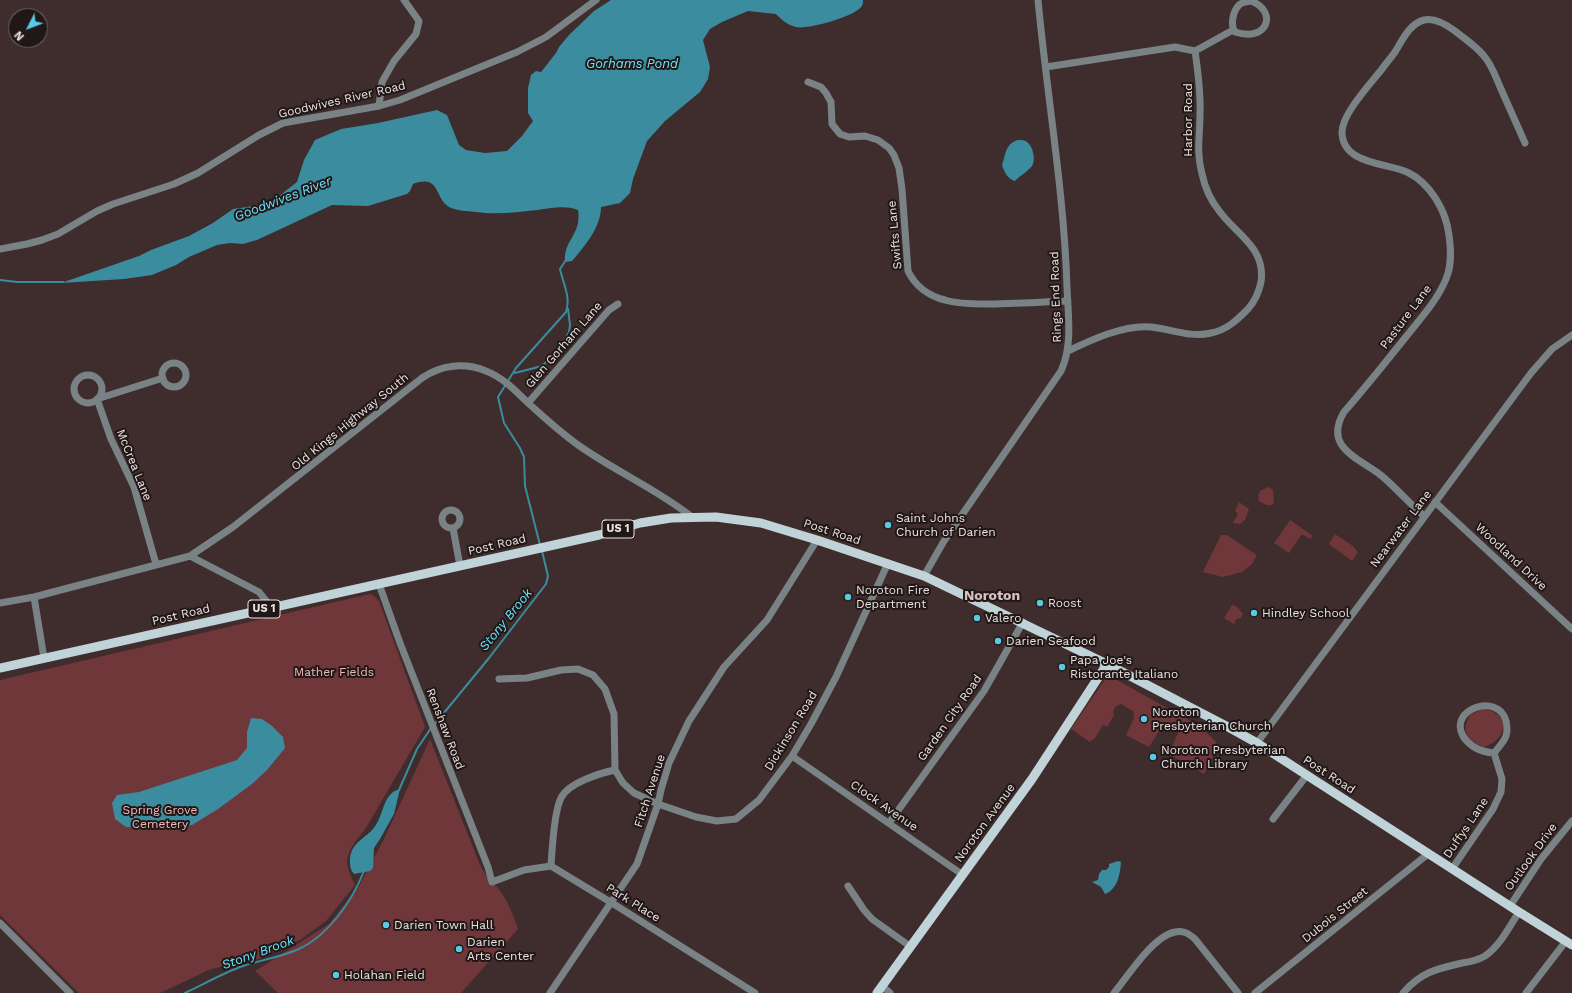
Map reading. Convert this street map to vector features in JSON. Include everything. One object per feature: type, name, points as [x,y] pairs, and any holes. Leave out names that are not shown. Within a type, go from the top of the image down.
[{"type":"main road","name":"Post Road","points":[[0,668],[599,535],[640,523],[671,518],[692,517],[729,518],[761,523],[888,563],[924,576],[1023,622],[1107,664],[1257,743],[1569,943]]},
{"type":"main road","name":"Noroton Avenue","points":[[880,990],[1032,779],[1107,664]]},
{"type":"street","points":[[379,106],[382,82],[394,61],[416,34],[419,21],[404,0]]},
{"type":"street","name":"Goodwives River Road","points":[[0,249],[42,240],[58,234],[97,211],[113,204],[174,184],[198,173],[259,135],[283,123],[379,106],[414,95],[536,44],[596,0]]},
{"type":"street","name":"Rings End Road","points":[[924,576],[949,534],[1061,371],[1068,352],[1066,254],[1038,0]]},
{"type":"street","points":[[1252,1],[1259,4],[1263,8],[1266,20],[1265,26],[1261,31],[1249,35],[1235,32],[1233,30],[1232,20],[1237,7],[1241,3],[1252,1]]},
{"type":"street","name":"Pasture Lane","points":[[1424,516],[1382,476],[1352,457],[1346,451],[1340,440],[1338,426],[1344,412],[1420,319],[1439,292],[1446,278],[1450,265],[1451,249],[1449,230],[1444,215],[1435,197],[1425,186],[1406,172],[1363,160],[1356,156],[1347,146],[1342,133],[1343,126],[1346,117],[1410,30],[1424,20],[1430,20],[1440,22],[1452,29],[1471,43],[1485,57],[1496,76],[1525,143]]},
{"type":"street","points":[[1046,67],[1175,47],[1194,51],[1233,30]]},
{"type":"street","name":"Harbor Road","points":[[1068,352],[1114,333],[1136,327],[1152,327],[1200,335],[1211,334],[1232,324],[1254,302],[1260,289],[1262,273],[1256,253],[1220,213],[1207,190],[1202,174],[1198,152],[1200,84],[1194,51]]},
{"type":"street","name":"Swifts Lane","points":[[808,82],[821,87],[826,93],[831,102],[832,124],[840,134],[849,137],[865,136],[878,140],[890,148],[894,155],[899,168],[902,189],[908,271],[920,287],[935,297],[958,303],[1005,304],[1068,301]]},
{"type":"street","name":"Glen Gorham Lane","points":[[528,403],[609,310],[618,304]]},
{"type":"street","name":"Nearwater Lane","points":[[1257,743],[1538,364],[1552,349],[1572,335]]},
{"type":"street","name":"Old Kings Highway South","points":[[0,603],[34,597],[190,556],[245,518],[408,388],[429,373],[443,368],[460,366],[487,371],[507,383],[559,431],[581,447],[674,503],[692,517]]},
{"type":"street","name":"McCrea Lane","points":[[156,564],[134,487],[111,439],[97,398],[163,378]]},
{"type":"street","name":"Woodland Drive","points":[[1435,502],[1572,629]]},
{"type":"street","points":[[453,528],[460,566]]},
{"type":"street","name":"Fitch Avenue","points":[[550,993],[637,864],[658,804],[669,763],[689,721],[724,667],[767,620],[817,540]]},
{"type":"street","points":[[190,556],[259,592],[271,607]]},
{"type":"street","name":"Dickinson Road","points":[[615,770],[623,783],[634,793],[658,804],[696,817],[717,821],[736,819],[759,800],[792,756],[811,724],[836,677],[888,563]]},
{"type":"street","name":"Renshaw Road","points":[[379,584],[400,643],[488,867],[492,882],[524,870],[550,866]]},
{"type":"street","points":[[34,597],[44,658]]},
{"type":"street","name":"Garden City Road","points":[[889,823],[984,691],[1023,622]]},
{"type":"street","points":[[500,679],[526,678],[561,670],[578,669],[593,675],[605,689],[614,714],[615,770],[600,773],[570,788],[561,798],[556,817],[550,866]]},
{"type":"street","points":[[1482,705],[1490,706],[1499,710],[1505,718],[1508,729],[1506,736],[1494,753],[1486,753],[1471,746],[1461,732],[1460,726],[1462,719],[1472,708],[1482,705]]},
{"type":"street","name":"Duffys Lane","points":[[1452,869],[1493,809],[1501,792],[1502,779],[1494,753]]},
{"type":"street","name":"Clock Avenue","points":[[792,756],[963,875]]},
{"type":"street","points":[[1273,819],[1307,775]]},
{"type":"street","name":"Outlook Drive","points":[[1510,906],[1541,859],[1572,821]]},
{"type":"street","name":"Dubois Street","points":[[1255,993],[1428,854]]},
{"type":"street","name":"Park Place","points":[[550,866],[755,993]]},
{"type":"street","points":[[848,886],[872,919],[911,947]]},
{"type":"street","points":[[1403,993],[1415,980],[1426,972],[1471,961],[1490,952],[1502,938],[1519,912]]},
{"type":"street","points":[[0,923],[70,993]]},
{"type":"street","points":[[1114,993],[1159,940],[1168,934],[1180,931],[1195,939],[1238,993]]},
{"type":"street","points":[[1526,993],[1569,943]]},
{"type":"street","points":[[880,990],[890,993]]},
{"type":"green space","points":[[1268,487],[1273,490],[1274,504],[1270,505],[1259,501],[1258,497],[1260,491]]},
{"type":"green space","points":[[1239,502],[1249,509],[1245,520],[1240,524],[1233,523],[1238,514],[1235,511]]},
{"type":"green space","points":[[1290,520],[1313,536],[1310,539],[1304,535],[1301,535],[1289,553],[1274,543]]},
{"type":"green space","points":[[1335,534],[1353,546],[1358,552],[1352,561],[1329,544]]},
{"type":"green space","points":[[1221,535],[1227,535],[1257,555],[1252,564],[1242,572],[1223,577],[1203,572]]},
{"type":"green space","name":"Spring Grove Cemetery","points":[[370,594],[379,601],[425,727],[366,828],[349,852],[347,864],[355,885],[326,921],[300,940],[258,959],[211,969],[160,993],[79,993],[0,915],[0,680]]},
{"type":"green space","points":[[1232,605],[1236,606],[1243,614],[1241,618],[1236,619],[1234,624],[1224,618]]},
{"type":"green space","points":[[1108,675],[1201,727],[1216,742],[1213,756],[1204,774],[1169,754],[1179,731],[1164,723],[1149,747],[1126,735],[1134,718],[1133,711],[1121,704],[1115,707],[1113,712],[1114,715],[1107,727],[1103,725],[1095,738],[1090,742],[1071,729]]},
{"type":"green space","points":[[1481,709],[1497,714],[1503,726],[1502,732],[1498,738],[1492,743],[1483,747],[1470,738],[1466,730],[1467,721],[1470,715]]},
{"type":"green space","points":[[430,739],[480,865],[486,875],[507,901],[518,929],[461,993],[278,993],[255,971],[329,924],[359,886],[384,839]]},
{"type":"water","name":"Gorhams Pond","points":[[611,0],[863,0],[863,4],[858,10],[842,18],[811,26],[796,27],[787,24],[776,14],[748,11],[710,29],[703,40],[710,67],[708,79],[700,92],[665,121],[647,141],[633,179],[630,193],[620,203],[601,207],[595,229],[587,243],[572,261],[565,262],[565,254],[577,226],[579,219],[578,210],[573,208],[558,207],[515,212],[484,213],[459,210],[449,207],[444,203],[433,185],[428,182],[422,182],[413,184],[407,194],[368,206],[332,205],[257,240],[243,244],[230,243],[217,245],[152,275],[124,279],[61,283],[139,256],[189,236],[213,223],[233,209],[261,205],[274,200],[297,182],[304,160],[315,140],[341,129],[378,123],[437,110],[447,115],[459,145],[466,150],[485,153],[507,151],[522,136],[533,121],[528,113],[528,88],[531,75],[536,71],[541,72],[569,35],[594,11]]},
{"type":"water","points":[[1018,140],[1023,140],[1029,144],[1034,160],[1031,168],[1015,181],[1010,179],[1002,165],[1008,147]]},
{"type":"water","points":[[251,718],[262,719],[272,726],[283,737],[285,748],[267,770],[252,784],[218,809],[192,825],[126,827],[115,819],[112,803],[117,795],[139,792],[237,760],[247,748],[247,732]]},
{"type":"water","points":[[400,789],[394,814],[374,848],[373,868],[370,871],[354,874],[351,870],[350,864],[353,849],[360,840],[374,828],[385,803],[391,794]]},
{"type":"water","points":[[1118,861],[1121,862],[1118,881],[1113,889],[1105,894],[1101,887],[1092,882],[1098,880],[1099,874],[1102,870],[1106,870],[1109,867],[1109,864]]},
{"type":"waterway","name":"Stony Brook","points":[[540,545],[525,486],[524,457],[504,423],[498,397],[516,368],[566,312],[568,301],[560,269],[566,260]]},
{"type":"waterway","name":"Goodwives River","points":[[0,280],[17,282],[63,282]]},
{"type":"waterway","points":[[515,373],[542,366],[559,350],[569,332],[570,325],[568,309]]},
{"type":"waterway","name":"Stony Brook","points":[[434,725],[489,658],[546,584],[548,576],[542,551]]},
{"type":"waterway","name":"Stony Brook","points":[[399,790],[417,749],[431,728]]},
{"type":"waterway","name":"Stony Brook","points":[[185,993],[221,975],[250,964],[292,952],[310,943],[330,926],[338,916],[353,894],[364,871]]},
{"type":"place","name":"Saint Johns Church of Darien","points":[[888,525]]},
{"type":"place","name":"Noroton Fire Department","points":[[848,597]]},
{"type":"place","name":"Roost","points":[[1040,603]]},
{"type":"place","name":"Hindley School","points":[[1254,613]]},
{"type":"place","name":"Valero","points":[[977,618]]},
{"type":"place","name":"Darien Seafood","points":[[998,641]]},
{"type":"place","name":"Papa Joe's Ristorante Italiano","points":[[1062,667]]},
{"type":"place","name":"Noroton Presbyterian Church","points":[[1144,719]]},
{"type":"place","name":"Noroton Presbyterian Church Library","points":[[1153,757]]},
{"type":"place","name":"Darien Town Hall","points":[[386,925]]},
{"type":"place","name":"Darien Arts Center","points":[[459,949]]},
{"type":"place","name":"Holahan Field","points":[[336,975]]},
{"type":"district","name":"Noroton","points":[[992,596]]},
{"type":"park label","name":"Mather Fields","points":[[334,672]]}]
